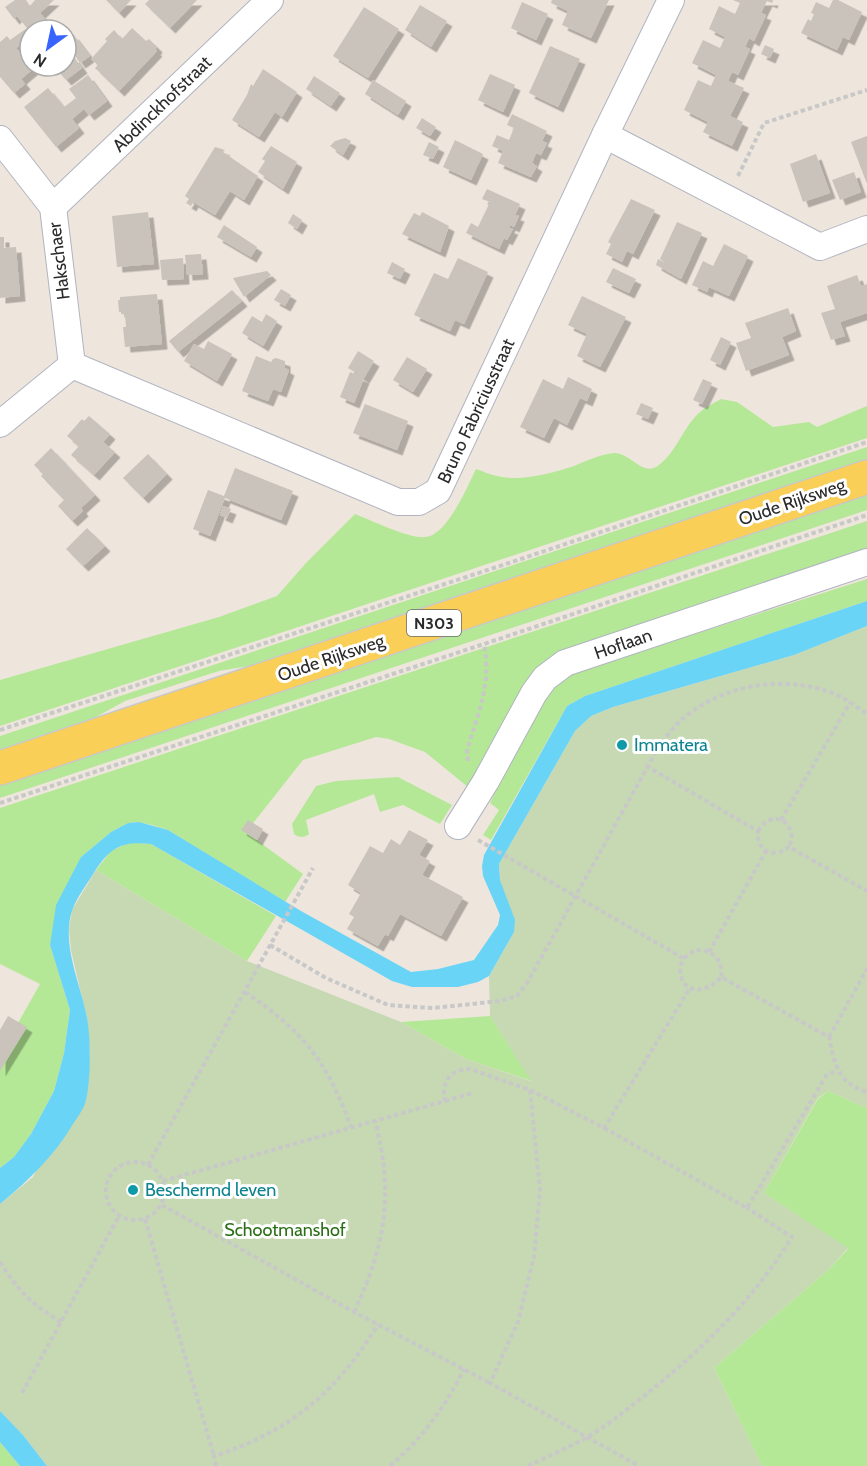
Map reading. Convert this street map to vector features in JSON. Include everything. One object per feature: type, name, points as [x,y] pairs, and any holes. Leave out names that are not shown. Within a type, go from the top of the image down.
[{"type":"main road","name":"Oude Rijksweg","points":[[0,768],[867,477]]},
{"type":"street","name":"Abdinckhofstraat","points":[[53,207],[270,0]]},
{"type":"street","name":"Bruno Fabriciusstraat","points":[[72,365],[398,502],[419,502],[438,491],[671,0]]},
{"type":"street","points":[[605,135],[820,247],[867,229]]},
{"type":"street","name":"Hakschaer","points":[[0,139],[53,207],[72,365]]},
{"type":"street","points":[[0,424],[72,365]]},
{"type":"street","name":"Hoflaan","points":[[465,831],[486,782],[534,693],[545,678],[565,663],[867,562]]},
{"type":"path","points":[[727,198],[764,123],[867,90]]},
{"type":"path","points":[[0,730],[518,560],[867,442]]},
{"type":"path","points":[[0,803],[867,515]]},
{"type":"path","points":[[484,644],[488,664],[486,687],[466,751],[473,770],[486,782]]},
{"type":"path","points":[[270,945],[326,978],[387,1005],[433,1008],[500,1001],[517,996],[646,766],[677,723],[702,705],[736,689],[781,684],[829,691],[867,714]]},
{"type":"path","points":[[781,820],[850,703]]},
{"type":"path","points":[[646,766],[758,831]]},
{"type":"path","points":[[770,819],[781,820],[790,828],[792,839],[789,847],[773,854],[759,845],[758,831],[770,819]]},
{"type":"path","points":[[465,831],[683,958]]},
{"type":"path","points":[[789,847],[867,891]]},
{"type":"path","points":[[709,952],[766,851]]},
{"type":"path","points":[[148,1165],[313,868]]},
{"type":"path","points":[[695,950],[709,952],[719,961],[722,967],[722,977],[714,986],[706,989],[690,988],[685,984],[681,974],[683,958],[695,950]]},
{"type":"path","points":[[867,969],[829,1037],[837,1070],[855,1088],[867,1092]]},
{"type":"path","points":[[722,977],[829,1037]]},
{"type":"path","points":[[604,1128],[690,988]]},
{"type":"path","points":[[245,992],[274,1011],[300,1035],[322,1063],[339,1093],[351,1127]]},
{"type":"path","points":[[445,1101],[443,1090],[445,1082],[451,1074],[463,1069],[470,1069],[530,1090],[604,1128],[747,1208],[792,1237],[777,1261],[741,1307],[680,1368],[628,1409],[587,1437],[528,1466]]},
{"type":"path","points":[[747,1208],[826,1076],[837,1070]]},
{"type":"path","points":[[490,1383],[518,1322],[534,1257],[540,1190],[530,1090]]},
{"type":"path","points":[[163,1181],[473,1093]]},
{"type":"path","points":[[354,1312],[369,1282],[385,1217],[386,1184],[383,1152],[375,1120]]},
{"type":"path","points":[[129,1163],[148,1165],[159,1174],[163,1181],[165,1189],[162,1205],[144,1219],[127,1220],[119,1216],[112,1209],[108,1200],[106,1191],[108,1181],[120,1166],[129,1163]]},
{"type":"path","points":[[162,1205],[639,1466]]},
{"type":"path","points":[[22,1393],[119,1216]]},
{"type":"path","points":[[144,1219],[216,1466]]},
{"type":"path","points":[[0,1262],[15,1286],[35,1306],[61,1322]]},
{"type":"path","points":[[214,1456],[264,1437],[297,1416],[334,1384],[361,1352],[378,1324]]},
{"type":"path","points":[[390,1466],[429,1427],[452,1393],[464,1369]]},
{"type":"green space","points":[[721,399],[737,402],[773,427],[809,422],[817,427],[867,406],[867,438],[0,726],[0,680],[219,617],[277,596],[355,514],[400,532],[425,537],[433,535],[448,520],[476,469],[506,478],[536,476],[614,453],[626,456],[642,467],[653,468],[670,454],[698,414]]},
{"type":"green space","points":[[867,447],[867,464],[273,662],[219,671],[125,701],[76,728],[0,752],[0,736]]},
{"type":"green space","points":[[867,495],[867,510],[0,798],[0,781]]},
{"type":"green space","points":[[867,521],[867,553],[561,657],[468,787],[425,752],[389,739],[376,737],[303,760],[246,832],[303,874],[285,902],[168,830],[139,822],[128,823],[111,832],[81,857],[50,945],[70,1010],[64,1053],[54,1091],[31,1134],[14,1157],[0,1168],[0,1055],[40,984],[0,964],[0,808]]},
{"type":"green space","points":[[867,579],[867,601],[585,696],[567,706],[491,840],[483,835],[499,810],[490,803],[543,699],[560,677]]},
{"type":"green space","name":"Schootmanshof","points":[[867,626],[867,1108],[828,1091],[818,1098],[764,1193],[848,1248],[829,1269],[714,1368],[762,1466],[47,1466],[23,1435],[0,1411],[0,1204],[33,1177],[90,1056],[87,1019],[71,950],[69,929],[72,910],[96,870],[247,961],[401,1022],[466,1059],[531,1081],[490,1016],[489,976],[514,932],[500,880],[499,864],[575,731],[591,716],[613,707],[794,655]]},
{"type":"green space","points":[[398,777],[452,805],[440,824],[403,805],[380,812],[374,794],[306,820],[309,834],[302,837],[294,834],[292,824],[316,786],[336,781]]},
{"type":"green space","points":[[130,842],[151,844],[276,916],[247,961],[96,870],[111,851]]},
{"type":"green space","points":[[490,1016],[532,1081],[466,1059],[401,1022]]},
{"type":"green space","points":[[828,1091],[867,1108],[867,1466],[762,1466],[714,1368],[829,1269],[848,1249],[764,1193],[818,1099]]},
{"type":"green space","points":[[0,1442],[20,1466],[0,1466]]},
{"type":"water","points":[[867,601],[867,626],[794,655],[613,707],[591,716],[575,731],[499,864],[500,880],[515,920],[514,932],[489,976],[478,982],[458,987],[412,987],[392,981],[151,844],[125,845],[112,851],[106,856],[79,896],[69,924],[70,951],[84,1005],[90,1049],[85,1104],[66,1136],[49,1157],[31,1177],[0,1204],[0,1168],[14,1157],[31,1134],[54,1091],[64,1053],[70,1010],[50,945],[56,905],[81,857],[111,832],[128,823],[139,822],[168,830],[301,911],[411,972],[438,969],[474,960],[498,925],[500,915],[483,876],[484,855],[567,706],[585,696]]},
{"type":"water","points":[[0,1411],[23,1435],[47,1466],[20,1466],[0,1442]]},
{"type":"building","points":[[15,0],[26,0],[30,6],[35,0],[54,0],[40,13],[44,18],[19,18],[17,16],[14,19],[5,7]]},
{"type":"building","points":[[106,0],[131,0],[119,13]]},
{"type":"building","points":[[149,0],[197,0],[170,28],[145,4]]},
{"type":"building","points":[[552,0],[609,0],[591,38],[562,25],[568,11],[551,3]]},
{"type":"building","points":[[733,0],[773,0],[772,3],[767,1],[761,13],[766,15],[754,41],[749,38],[745,47],[750,49],[738,75],[732,72],[728,81],[744,88],[730,116],[743,122],[732,146],[703,132],[708,122],[684,110],[698,80],[711,86],[716,75],[692,63],[703,40],[720,48],[725,37],[709,29],[719,6],[735,14],[740,3]]},
{"type":"building","points":[[833,0],[838,0],[862,12],[849,40],[843,37],[837,50],[801,33],[808,19],[811,21],[814,14],[811,13],[816,2],[829,8]]},
{"type":"building","points":[[522,2],[548,14],[536,40],[511,28]]},
{"type":"building","points":[[420,5],[447,21],[431,47],[405,30]]},
{"type":"building","points":[[364,7],[399,29],[368,78],[333,56]]},
{"type":"building","points":[[132,28],[146,41],[149,39],[157,47],[155,50],[157,51],[119,91],[95,68],[98,65],[91,59],[114,30],[122,39]]},
{"type":"building","points":[[18,34],[16,48],[18,50],[18,78],[22,78],[25,84],[14,93],[0,77],[0,42],[7,36],[10,40]]},
{"type":"building","points":[[78,40],[90,56],[80,63],[78,60]]},
{"type":"building","points":[[765,45],[774,49],[770,58],[761,54]]},
{"type":"building","points":[[550,46],[580,59],[558,107],[529,93]]},
{"type":"building","points":[[263,69],[297,92],[282,117],[275,112],[259,137],[232,120],[251,84],[253,86]]},
{"type":"building","points":[[490,74],[515,85],[503,112],[478,100]]},
{"type":"building","points":[[88,75],[107,101],[89,115],[84,109],[72,119],[79,128],[56,147],[24,107],[48,88],[64,107],[76,98],[69,89]]},
{"type":"building","points":[[314,76],[340,93],[331,106],[306,89]]},
{"type":"building","points":[[373,80],[406,101],[398,115],[365,94]]},
{"type":"building","points":[[512,114],[547,131],[542,141],[547,143],[541,155],[536,153],[532,163],[537,166],[531,177],[498,163],[503,151],[492,146],[497,135],[509,140],[514,128],[507,125]]},
{"type":"building","points":[[422,118],[436,127],[430,136],[416,128]]},
{"type":"building","points":[[867,136],[867,184],[851,142]]},
{"type":"building","points":[[345,138],[351,141],[343,155],[330,146],[335,141]]},
{"type":"building","points":[[455,140],[483,154],[471,180],[443,167]]},
{"type":"building","points":[[429,142],[439,147],[433,159],[423,155]]},
{"type":"building","points":[[271,146],[297,162],[283,189],[258,172],[265,161],[262,159]]},
{"type":"building","points":[[215,147],[225,150],[223,152],[258,176],[244,200],[230,191],[215,215],[193,202],[191,206],[186,203],[189,199],[185,196]]},
{"type":"building","points":[[816,154],[830,193],[803,202],[790,164]]},
{"type":"building","points":[[854,172],[861,192],[840,200],[832,180]]},
{"type":"building","points":[[487,189],[520,204],[515,215],[519,216],[514,227],[510,225],[509,228],[513,229],[507,240],[504,238],[499,249],[466,233],[471,223],[478,227],[490,202],[482,199]]},
{"type":"building","points":[[631,199],[655,210],[633,254],[627,251],[622,262],[606,254],[611,244],[608,242]]},
{"type":"building","points":[[148,212],[154,264],[117,267],[112,216]]},
{"type":"building","points":[[422,212],[449,226],[440,252],[402,234],[414,213],[420,216]]},
{"type":"building","points":[[293,214],[302,220],[297,229],[288,223]]},
{"type":"building","points":[[677,222],[702,233],[681,279],[656,265],[658,259],[665,263],[660,259]]},
{"type":"building","points":[[224,225],[257,247],[251,257],[217,237]]},
{"type":"building","points":[[0,237],[4,237],[4,248],[16,247],[20,296],[0,298]]},
{"type":"building","points":[[724,244],[748,256],[729,296],[709,287],[707,292],[692,285],[703,261],[713,266]]},
{"type":"building","points":[[201,254],[203,274],[187,275],[185,255]]},
{"type":"building","points":[[183,258],[184,279],[162,280],[160,260]]},
{"type":"building","points":[[458,258],[488,272],[464,324],[455,320],[450,331],[414,315],[434,273],[448,279]]},
{"type":"building","points":[[392,262],[405,269],[400,279],[387,273]]},
{"type":"building","points":[[613,268],[636,279],[629,293],[606,282]]},
{"type":"building","points":[[267,271],[271,275],[244,297],[233,278]]},
{"type":"building","points":[[857,275],[861,286],[867,284],[867,313],[840,322],[845,336],[831,340],[821,313],[835,309],[827,286]]},
{"type":"building","points":[[281,289],[291,295],[285,306],[274,300]]},
{"type":"building","points":[[232,290],[242,301],[178,352],[169,341]]},
{"type":"building","points":[[157,294],[162,344],[125,347],[123,327],[126,327],[125,314],[119,312],[118,300],[120,297]]},
{"type":"building","points":[[582,296],[626,317],[600,367],[577,356],[587,334],[568,325]]},
{"type":"building","points":[[788,308],[796,331],[782,337],[789,355],[746,371],[736,343],[751,338],[745,323]]},
{"type":"building","points":[[266,314],[277,321],[263,346],[242,333],[252,316],[262,322]]},
{"type":"building","points":[[721,337],[731,342],[720,365],[710,360]]},
{"type":"building","points":[[208,341],[232,354],[217,381],[184,361],[194,344],[204,349]]},
{"type":"building","points":[[358,351],[374,361],[364,378],[348,368]]},
{"type":"building","points":[[256,356],[271,362],[276,358],[285,361],[285,368],[289,370],[281,392],[273,389],[268,401],[242,391]]},
{"type":"building","points":[[407,357],[427,369],[413,392],[393,380]]},
{"type":"building","points":[[350,372],[364,378],[354,403],[340,397]]},
{"type":"building","points":[[568,377],[592,389],[587,401],[580,398],[567,425],[554,418],[544,438],[520,427],[543,379],[563,389]]},
{"type":"building","points":[[703,379],[712,383],[702,404],[693,400]]},
{"type":"building","points":[[641,403],[653,408],[648,419],[636,414]]},
{"type":"building","points":[[365,404],[408,421],[397,450],[353,433]]},
{"type":"building","points":[[89,416],[110,434],[103,442],[115,452],[94,475],[71,455],[79,446],[67,436],[82,419],[84,421]]},
{"type":"building","points":[[51,448],[95,495],[81,508],[83,511],[72,521],[58,506],[64,500],[41,476],[43,474],[34,465]]},
{"type":"building","points":[[148,454],[167,474],[143,498],[123,478]]},
{"type":"building","points":[[235,468],[293,491],[281,520],[225,498],[210,536],[193,529],[208,490],[224,496]]},
{"type":"building","points":[[223,506],[231,509],[227,518],[220,515]]},
{"type":"building","points":[[87,528],[105,546],[83,566],[66,549]]},
{"type":"building","points":[[248,820],[263,829],[257,840],[241,830]]},
{"type":"building","points":[[409,830],[428,840],[419,855],[430,861],[422,875],[463,897],[441,936],[400,914],[388,936],[385,934],[378,946],[347,929],[354,917],[349,914],[361,893],[348,885],[370,846],[383,853],[391,839],[400,845]]},
{"type":"building","points":[[8,1016],[27,1027],[0,1071],[0,1030]]},
{"type":"place","name":"Immatera","points":[[622,745]]},
{"type":"place","name":"Beschermd leven","points":[[133,1190]]}]
